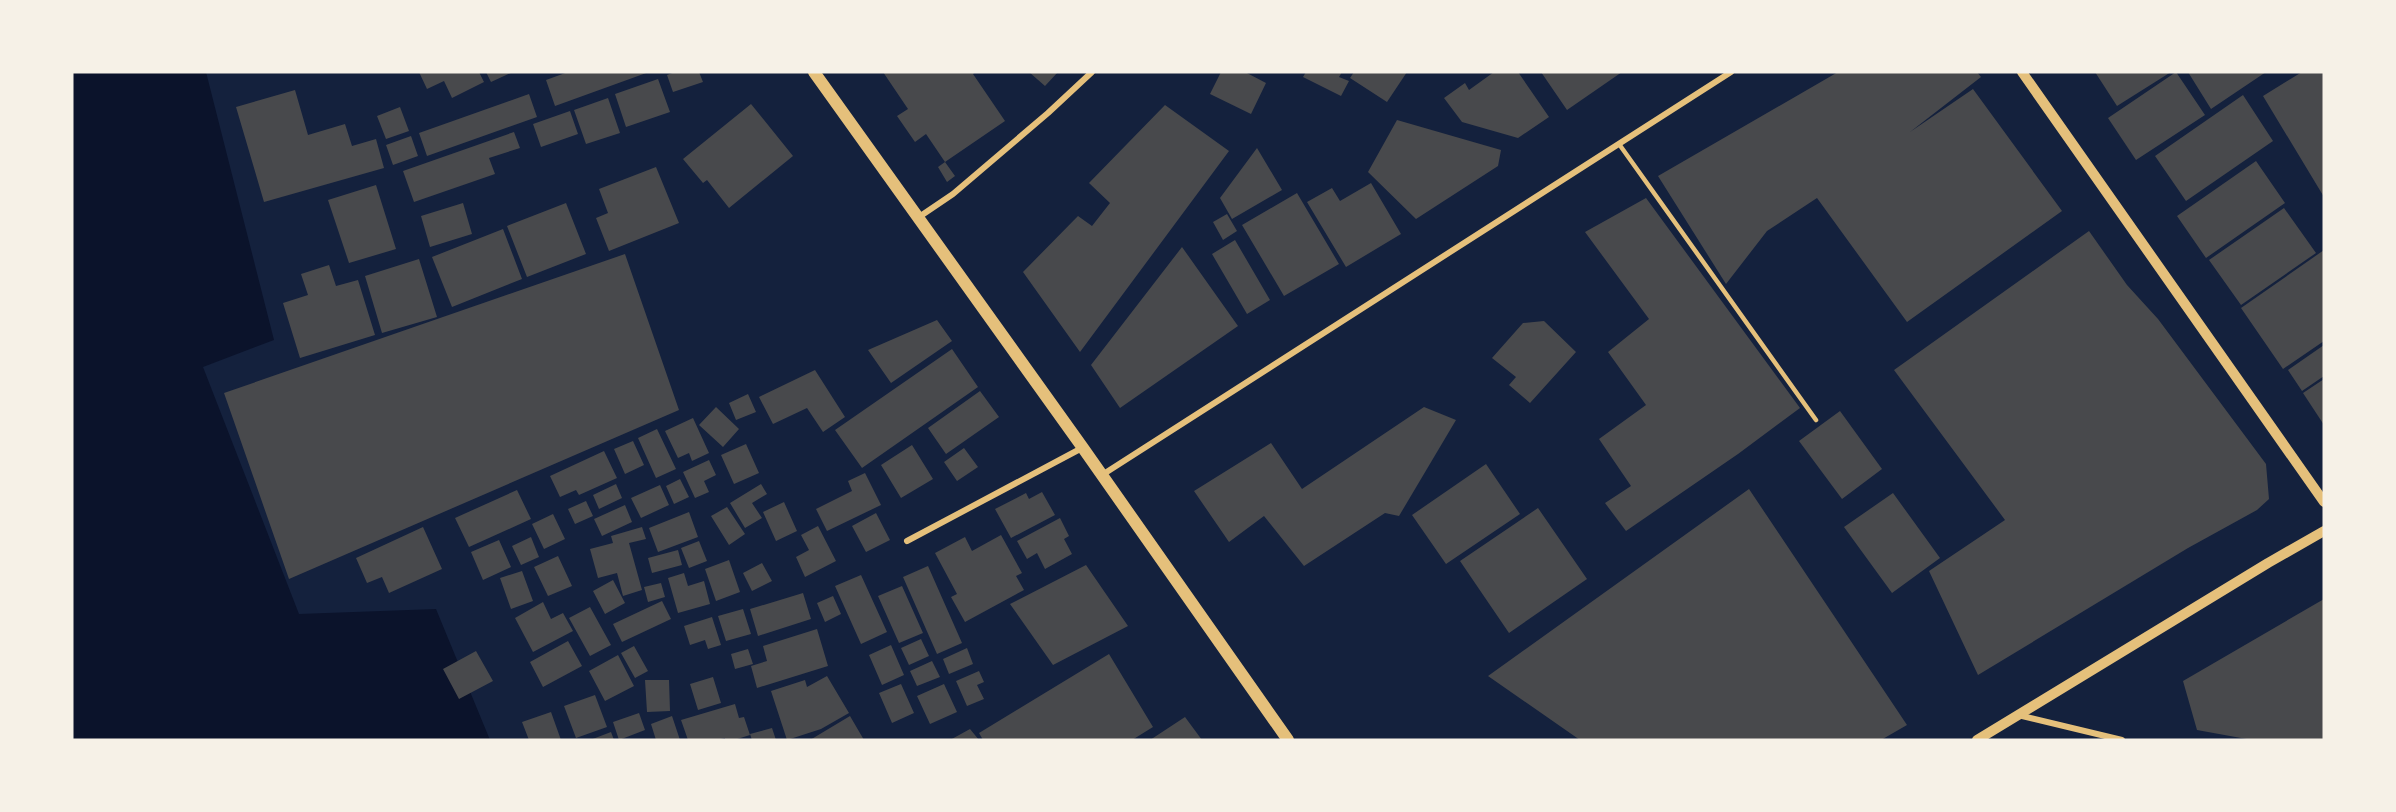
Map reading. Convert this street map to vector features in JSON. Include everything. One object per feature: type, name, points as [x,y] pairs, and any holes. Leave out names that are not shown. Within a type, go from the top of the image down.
[{"type":"main road","points":[[814,72],[1288,740]]},
{"type":"street","points":[[919,218],[996,157],[1092,72]]},
{"type":"street","points":[[1102,475],[1731,72]]},
{"type":"street","points":[[2022,72],[2324,502]]},
{"type":"street","points":[[907,541],[1083,448]]},
{"type":"street","points":[[1977,740],[2268,562],[2324,531]]},
{"type":"street","points":[[2018,715],[2122,740]]},
{"type":"lane","points":[[1619,144],[1816,420]]},
{"type":"water","points":[[72,72],[206,72],[274,340],[203,367],[299,614],[436,609],[490,740],[72,740]]},
{"type":"building","points":[[419,72],[479,72],[484,82],[452,98],[444,81],[427,89]]},
{"type":"building","points":[[486,72],[513,72],[491,82]]},
{"type":"building","points":[[568,72],[649,72],[555,106],[546,80]]},
{"type":"building","points":[[675,72],[699,72],[703,82],[673,92],[667,75]]},
{"type":"building","points":[[883,72],[975,72],[973,74],[1005,121],[945,162],[926,134],[915,142],[897,116],[908,109]]},
{"type":"building","points":[[1029,72],[1058,72],[1045,86]]},
{"type":"building","points":[[1221,72],[1245,72],[1266,83],[1251,114],[1210,94]]},
{"type":"building","points":[[1306,72],[1342,72],[1339,77],[1349,81],[1341,96],[1303,77]]},
{"type":"building","points":[[1354,72],[1407,72],[1387,102],[1350,78]]},
{"type":"building","points":[[1494,72],[1518,72],[1549,117],[1518,138],[1462,122],[1444,98],[1465,83],[1469,90]]},
{"type":"building","points":[[1541,72],[1622,72],[1567,110]]},
{"type":"building","points":[[1838,72],[1977,72],[1981,77],[1910,132],[1973,89],[2062,211],[1907,322],[1817,198],[1767,231],[1726,284],[1658,176]]},
{"type":"building","points":[[2095,72],[2171,72],[2117,106]]},
{"type":"building","points":[[2176,72],[2205,115],[2136,160],[2108,118]]},
{"type":"building","points":[[2188,72],[2266,72],[2211,109]]},
{"type":"building","points":[[2302,72],[2324,72],[2324,197],[2263,96]]},
{"type":"building","points":[[658,79],[670,112],[626,127],[615,94]]},
{"type":"building","points":[[295,90],[308,135],[345,124],[352,146],[376,139],[384,168],[264,202],[236,107]]},
{"type":"building","points":[[529,94],[537,117],[427,156],[419,133]]},
{"type":"building","points":[[2243,95],[2273,141],[2186,201],[2155,156]]},
{"type":"building","points":[[608,98],[620,133],[586,144],[574,110]]},
{"type":"building","points":[[751,104],[793,156],[729,208],[707,180],[703,183],[683,159]]},
{"type":"building","points":[[1165,105],[1229,151],[1080,352],[1023,272],[1078,216],[1092,226],[1110,203],[1089,183]]},
{"type":"building","points":[[400,107],[409,131],[386,139],[377,116]]},
{"type":"building","points":[[570,111],[578,134],[541,147],[533,124]]},
{"type":"building","points":[[1397,120],[1501,150],[1498,166],[1416,219],[1368,172]]},
{"type":"building","points":[[514,132],[520,148],[489,158],[495,174],[414,202],[403,171]]},
{"type":"building","points":[[411,136],[418,156],[393,165],[386,145]]},
{"type":"building","points":[[1257,148],[1282,190],[1232,219],[1220,198]]},
{"type":"building","points":[[2256,161],[2285,203],[2206,258],[2177,216]]},
{"type":"building","points":[[945,162],[955,176],[947,182],[938,167]]},
{"type":"building","points":[[656,167],[679,223],[609,251],[596,218],[608,213],[599,189]]},
{"type":"building","points":[[1371,183],[1401,234],[1346,267],[1307,202],[1332,188],[1340,201]]},
{"type":"building","points":[[376,185],[396,249],[349,263],[328,200]]},
{"type":"building","points":[[1297,193],[1339,264],[1284,296],[1242,225]]},
{"type":"building","points":[[1646,198],[1800,408],[1626,531],[1605,503],[1631,486],[1599,439],[1646,405],[1608,352],[1649,319],[1585,232]]},
{"type":"building","points":[[463,203],[472,234],[430,247],[421,216]]},
{"type":"building","points":[[566,203],[586,254],[527,277],[507,226]]},
{"type":"building","points":[[2284,208],[2316,253],[2241,305],[2209,260]]},
{"type":"building","points":[[1227,214],[1237,231],[1223,240],[1213,222]]},
{"type":"building","points":[[503,229],[522,279],[452,307],[432,257]]},
{"type":"building","points":[[2089,231],[2127,285],[2158,319],[2266,464],[2269,499],[2257,510],[2188,548],[1978,675],[1929,571],[2005,520],[1894,370]]},
{"type":"building","points":[[1235,240],[1270,300],[1247,314],[1212,254]]},
{"type":"building","points":[[1182,247],[1238,326],[1120,408],[1091,365]]},
{"type":"building","points":[[2324,250],[2324,341],[2283,369],[2241,308]]},
{"type":"building","points":[[625,254],[679,410],[289,579],[224,393]]},
{"type":"building","points":[[419,259],[437,317],[382,333],[365,276]]},
{"type":"building","points":[[329,265],[336,286],[358,280],[375,335],[300,358],[283,303],[308,295],[301,274]]},
{"type":"building","points":[[937,320],[952,341],[891,383],[868,350]]},
{"type":"building","points":[[1544,321],[1576,352],[1530,403],[1509,385],[1516,377],[1492,358],[1523,323]]},
{"type":"building","points":[[2324,345],[2324,376],[2302,391],[2288,370]]},
{"type":"building","points":[[952,349],[978,387],[862,468],[835,430]]},
{"type":"building","points":[[815,370],[845,417],[823,432],[807,408],[773,424],[759,397]]},
{"type":"building","points":[[2324,379],[2324,425],[2303,393]]},
{"type":"building","points":[[980,391],[999,417],[946,454],[928,428]]},
{"type":"building","points":[[748,394],[756,412],[736,420],[729,403]]},
{"type":"building","points":[[716,407],[739,429],[723,447],[699,425]]},
{"type":"building","points":[[1424,407],[1456,420],[1399,516],[1385,513],[1304,566],[1264,516],[1229,542],[1194,491],[1271,443],[1302,489]]},
{"type":"building","points":[[1840,411],[1882,469],[1842,499],[1799,441]]},
{"type":"building","points":[[693,418],[709,453],[692,461],[689,453],[678,458],[665,431]]},
{"type":"building","points":[[657,429],[676,469],[656,478],[638,438]]},
{"type":"building","points":[[633,441],[644,465],[625,474],[614,449]]},
{"type":"building","points":[[746,444],[759,473],[734,484],[721,455]]},
{"type":"building","points":[[912,445],[933,479],[901,498],[881,465]]},
{"type":"building","points":[[964,448],[978,467],[957,481],[944,462]]},
{"type":"building","points":[[604,451],[617,478],[579,495],[576,490],[560,497],[550,476]]},
{"type":"building","points":[[709,460],[716,475],[704,481],[709,492],[695,498],[683,472]]},
{"type":"building","points":[[1486,464],[1520,514],[1446,564],[1412,515]]},
{"type":"building","points":[[865,473],[881,505],[827,531],[816,509],[852,491],[848,481]]},
{"type":"building","points":[[680,479],[689,497],[674,504],[666,486]]},
{"type":"building","points":[[616,484],[622,498],[599,509],[593,495]]},
{"type":"building","points":[[761,484],[767,494],[752,503],[762,518],[745,528],[730,503]]},
{"type":"building","points":[[660,485],[669,505],[641,518],[631,498]]},
{"type":"building","points":[[1749,489],[1907,725],[1881,740],[1580,740],[1488,676]]},
{"type":"building","points":[[517,490],[531,519],[469,547],[455,518]]},
{"type":"building","points":[[1042,492],[1055,515],[1011,538],[995,509],[1026,493],[1029,499]]},
{"type":"building","points":[[1893,493],[1940,558],[1892,593],[1844,527]]},
{"type":"building","points":[[586,501],[593,516],[575,524],[568,509]]},
{"type":"building","points":[[784,502],[797,531],[776,541],[763,512]]},
{"type":"building","points":[[625,505],[632,522],[602,536],[594,519]]},
{"type":"building","points":[[727,507],[745,534],[729,545],[711,516]]},
{"type":"building","points":[[1538,508],[1587,579],[1509,633],[1460,561]]},
{"type":"building","points":[[689,512],[698,537],[658,552],[649,528]]},
{"type":"building","points":[[876,513],[890,540],[866,552],[852,526]]},
{"type":"building","points":[[553,514],[565,539],[544,549],[532,524]]},
{"type":"building","points":[[1060,518],[1069,536],[1064,539],[1072,554],[1045,569],[1037,553],[1027,559],[1017,541]]},
{"type":"building","points":[[818,526],[836,561],[805,577],[796,557],[809,550],[801,535]]},
{"type":"building","points":[[423,527],[442,569],[389,593],[382,577],[367,583],[356,558]]},
{"type":"building","points":[[642,527],[646,539],[629,543],[642,590],[623,596],[617,573],[598,578],[590,549],[613,543],[611,536]]},
{"type":"building","points":[[1001,535],[1022,573],[1016,576],[1024,590],[965,622],[951,597],[957,594],[935,553],[965,537],[972,551]]},
{"type":"building","points":[[531,537],[539,557],[521,565],[512,546]]},
{"type":"building","points":[[499,540],[511,567],[483,580],[471,552]]},
{"type":"building","points":[[699,541],[707,561],[689,568],[681,548]]},
{"type":"building","points":[[678,550],[682,565],[652,573],[648,558]]},
{"type":"building","points":[[558,556],[572,586],[548,596],[534,567]]},
{"type":"building","points":[[729,560],[740,592],[716,601],[705,569]]},
{"type":"building","points":[[762,563],[772,581],[752,591],[743,573]]},
{"type":"building","points":[[1086,565],[1128,626],[1053,665],[1010,604]]},
{"type":"building","points":[[928,566],[962,643],[937,654],[903,577]]},
{"type":"building","points":[[522,571],[533,601],[511,609],[500,578]]},
{"type":"building","points":[[684,573],[688,586],[704,581],[710,604],[678,613],[668,578]]},
{"type":"building","points":[[861,575],[887,632],[861,644],[835,586]]},
{"type":"building","points":[[613,580],[625,603],[605,614],[593,591]]},
{"type":"building","points":[[661,583],[665,597],[648,602],[644,587]]},
{"type":"building","points":[[902,586],[923,633],[899,643],[878,596]]},
{"type":"building","points":[[803,593],[811,619],[758,636],[750,609]]},
{"type":"building","points":[[833,596],[841,614],[825,622],[817,603]]},
{"type":"building","points":[[2324,599],[2324,740],[2252,740],[2197,730],[2183,681]]},
{"type":"building","points":[[662,601],[671,619],[622,642],[613,624]]},
{"type":"building","points":[[543,602],[551,619],[563,613],[573,631],[533,652],[515,618]]},
{"type":"building","points":[[590,607],[611,645],[590,656],[569,618]]},
{"type":"building","points":[[743,609],[751,634],[726,641],[718,616]]},
{"type":"building","points":[[712,617],[721,645],[708,649],[705,640],[690,645],[684,626]]},
{"type":"building","points":[[817,629],[828,666],[757,688],[751,666],[767,661],[763,646]]},
{"type":"building","points":[[921,639],[929,656],[909,665],[901,648]]},
{"type":"building","points":[[568,641],[582,666],[543,687],[530,662]]},
{"type":"building","points":[[891,645],[904,675],[882,685],[869,655]]},
{"type":"building","points":[[634,646],[648,671],[635,678],[621,653]]},
{"type":"building","points":[[967,648],[973,664],[949,674],[943,659]]},
{"type":"building","points":[[748,649],[753,664],[735,669],[731,654]]},
{"type":"building","points":[[476,651],[493,681],[459,699],[443,669]]},
{"type":"building","points":[[1109,654],[1153,727],[1132,740],[983,740],[979,733]]},
{"type":"building","points":[[618,655],[634,686],[605,701],[589,671]]},
{"type":"building","points":[[932,661],[940,677],[917,686],[910,671]]},
{"type":"building","points":[[979,671],[984,682],[977,685],[984,699],[967,706],[956,681]]},
{"type":"building","points":[[827,676],[849,713],[821,729],[787,740],[771,691],[805,680],[807,687]]},
{"type":"building","points":[[713,677],[721,703],[698,710],[690,684]]},
{"type":"building","points":[[645,680],[669,680],[670,711],[647,712]]},
{"type":"building","points":[[901,684],[914,713],[892,723],[879,693]]},
{"type":"building","points":[[944,684],[957,712],[930,724],[917,696]]},
{"type":"building","points":[[595,695],[607,727],[576,738],[564,706]]},
{"type":"building","points":[[735,704],[739,718],[744,717],[750,735],[734,740],[725,740],[725,738],[688,740],[681,720]]},
{"type":"building","points":[[551,712],[561,740],[529,740],[522,722]]},
{"type":"building","points":[[639,713],[645,730],[619,740],[613,722]]},
{"type":"building","points":[[672,716],[680,740],[656,740],[651,724]]},
{"type":"building","points":[[850,716],[864,740],[810,740]]},
{"type":"building","points":[[1185,717],[1202,740],[1150,740]]},
{"type":"building","points":[[772,728],[776,740],[752,740],[750,734]]},
{"type":"building","points":[[970,729],[979,740],[950,740]]},
{"type":"building","points":[[611,732],[614,740],[590,740]]}]
